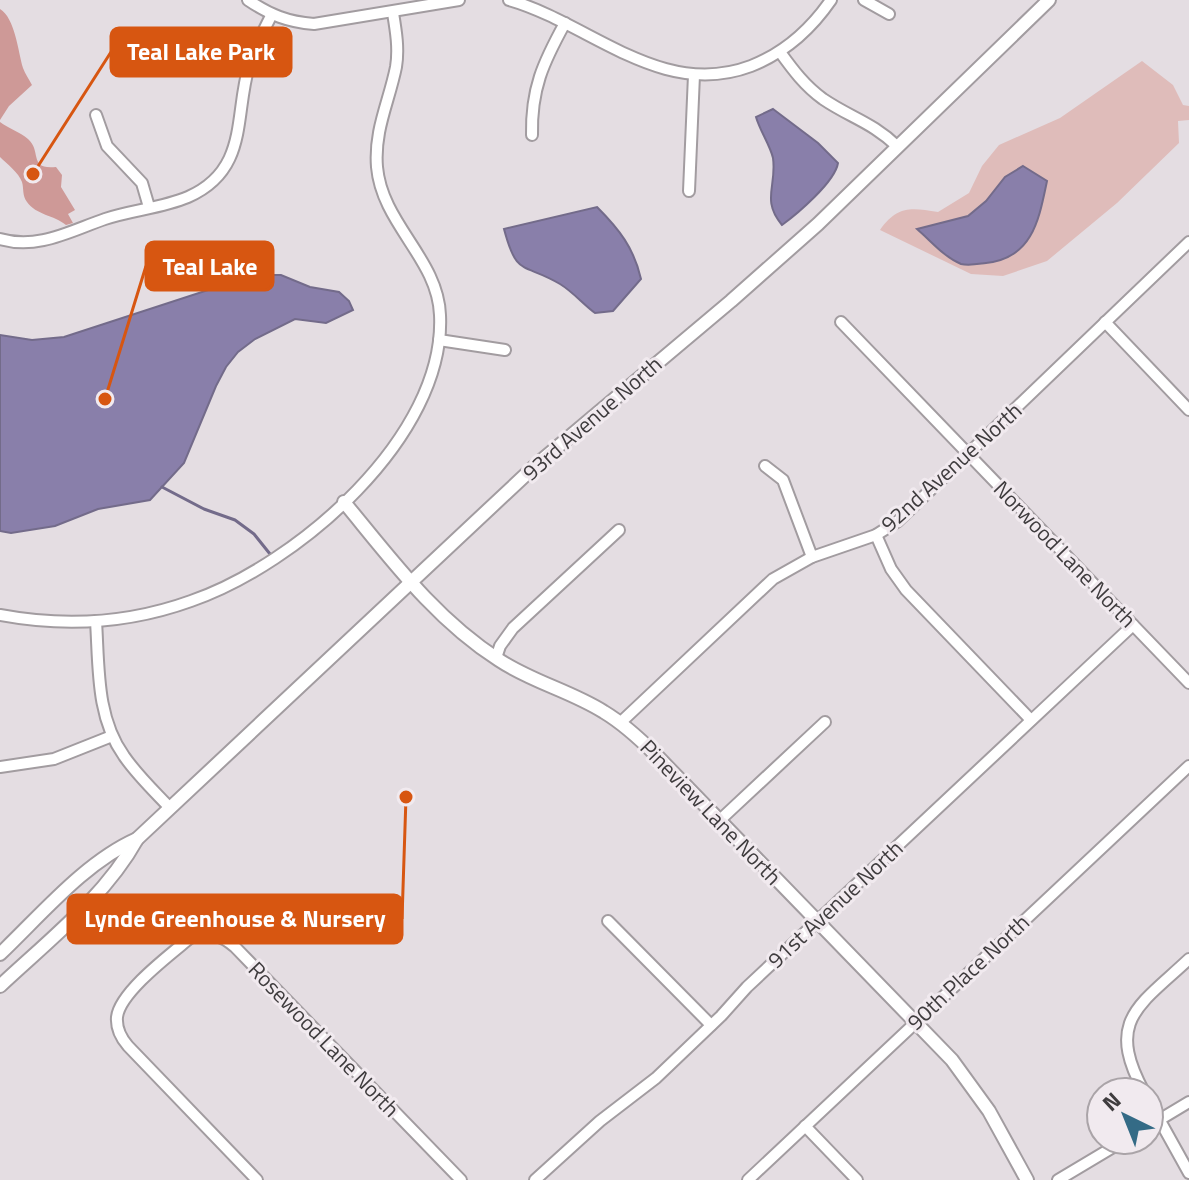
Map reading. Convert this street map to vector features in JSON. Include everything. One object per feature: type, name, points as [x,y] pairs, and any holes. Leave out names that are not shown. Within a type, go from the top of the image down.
[{"type":"street","points":[[248,0],[271,16],[314,24],[459,0]]},
{"type":"street","points":[[509,0],[565,23],[633,59],[654,67],[694,75],[742,69],[780,52],[804,32],[831,0]]},
{"type":"street","points":[[864,0],[889,14]]},
{"type":"street","name":"93rd Avenue North","points":[[0,986],[108,881],[125,861],[137,839],[410,582],[536,465],[787,252],[1049,0]]},
{"type":"street","points":[[0,615],[24,620],[96,621],[160,610],[221,589],[249,575],[301,540],[385,460],[406,429],[424,392],[439,340],[440,314],[430,275],[391,216],[377,171],[379,123],[398,55],[393,13]]},
{"type":"street","points":[[0,239],[42,242],[108,218],[189,196],[219,173],[230,159],[237,141],[248,67],[271,16]]},
{"type":"street","points":[[532,135],[533,99],[538,78],[565,23]]},
{"type":"street","points":[[780,52],[813,91],[841,110],[875,126],[898,147]]},
{"type":"street","points":[[689,191],[694,75]]},
{"type":"street","points":[[96,115],[107,146],[142,183],[149,207]]},
{"type":"street","name":"92nd Avenue North","points":[[620,723],[773,579],[812,557],[876,535],[898,521],[1189,242]]},
{"type":"street","name":"Norwood Lane North","points":[[841,322],[1189,683]]},
{"type":"street","points":[[1105,322],[1189,410]]},
{"type":"street","points":[[439,340],[505,350]]},
{"type":"street","points":[[765,466],[783,480],[812,557]]},
{"type":"street","name":"Pineview Lane North","points":[[344,502],[444,618],[496,658],[620,723],[656,755],[972,1085],[1027,1180]]},
{"type":"street","points":[[496,658],[500,646],[513,628],[619,530]]},
{"type":"street","points":[[876,535],[891,569],[906,590],[1031,720]]},
{"type":"street","points":[[96,621],[101,693],[112,736],[129,763],[170,808]]},
{"type":"street","name":"91st Avenue North","points":[[535,1180],[600,1121],[656,1078],[816,921],[1133,625]]},
{"type":"street","points":[[720,820],[825,722]]},
{"type":"street","points":[[0,767],[54,759],[112,736]]},
{"type":"street","name":"90th Place North","points":[[748,1180],[1189,766]]},
{"type":"street","name":"93rd Avenue North","points":[[0,954],[91,867],[113,849],[137,839]]},
{"type":"street","points":[[608,921],[711,1025]]},
{"type":"street","name":"Rosewood Lane North","points":[[257,1180],[128,1046],[117,1028],[117,1015],[129,994],[176,949],[190,938],[203,934],[217,934],[228,940],[461,1180]]},
{"type":"street","points":[[1136,1076],[1126,1049],[1130,1022],[1146,999],[1189,959]]},
{"type":"street","points":[[1165,1117],[1189,1102]]},
{"type":"street","points":[[805,1126],[857,1180]]},
{"type":"street","points":[[1165,1129],[1189,1173]]},
{"type":"street","points":[[1058,1180],[1098,1156]]},
{"type":"shaded area","points":[[0,9],[13,27],[23,68],[32,85],[9,106],[0,120]]},
{"type":"shaded area","points":[[1142,61],[1173,85],[1183,105],[1189,106],[1189,120],[1178,121],[1179,143],[1117,203],[1047,261],[1003,276],[971,274],[880,230],[899,212],[913,209],[938,212],[969,193],[982,166],[999,145],[1060,118]]},
{"type":"shaded area","points":[[773,109],[818,143],[838,163],[823,188],[782,225],[772,208],[773,158],[756,117]]},
{"type":"shaded area","points":[[0,122],[28,139],[42,166],[56,167],[62,175],[61,187],[75,210],[68,214],[73,223],[66,225],[35,210],[27,202],[16,172],[0,157]]},
{"type":"shaded area","points":[[1023,166],[1047,181],[1037,222],[1024,245],[1014,253],[1002,260],[961,264],[943,253],[917,229],[968,216],[986,201],[1005,177]]},
{"type":"shaded area","points":[[597,207],[625,240],[641,279],[613,311],[595,313],[560,284],[523,267],[513,255],[504,229]]},
{"type":"shaded area","points":[[254,275],[281,275],[310,287],[339,292],[353,310],[326,323],[295,319],[255,339],[238,352],[216,386],[184,463],[150,500],[98,509],[55,526],[11,533],[0,531],[0,335],[32,340],[64,337]]},
{"type":"waterway","points":[[162,487],[204,509],[235,520],[254,534],[270,554]]},
{"type":"place","name":"Teal Lake Park","points":[[33,174]]},
{"type":"place","name":"Teal Lake","points":[[105,399]]},
{"type":"place","name":"Lynde Greenhouse & Nursery","points":[[406,797]]}]
